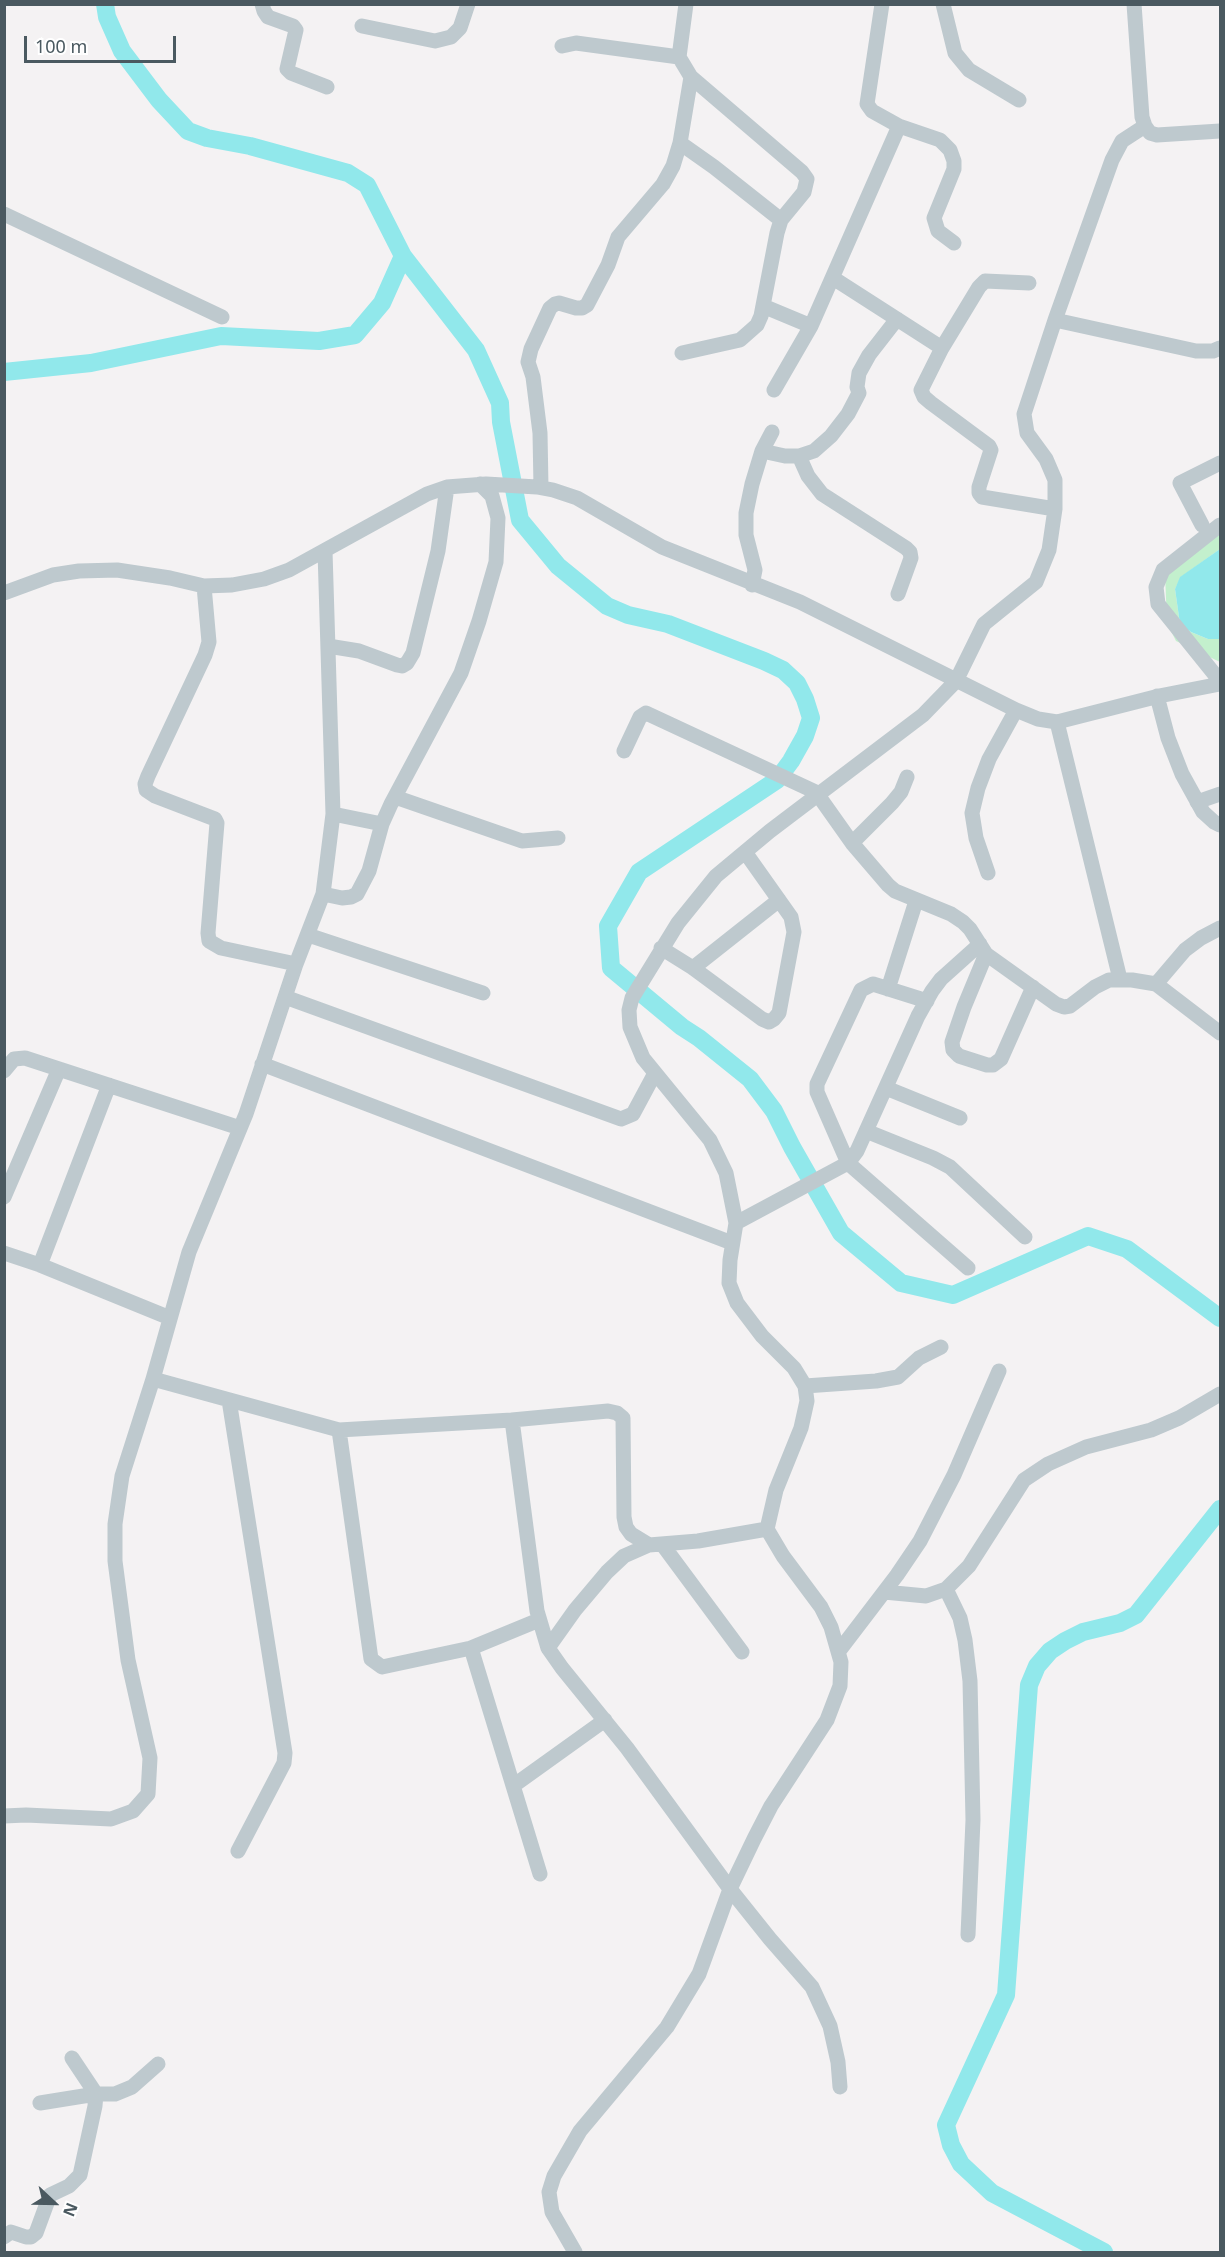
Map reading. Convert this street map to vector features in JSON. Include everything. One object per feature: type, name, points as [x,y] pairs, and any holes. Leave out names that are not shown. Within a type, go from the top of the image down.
[{"type":"street","points":[[262,4],[268,16],[293,26],[296,30],[287,69],[291,74],[327,87]]},
{"type":"street","points":[[362,26],[435,41],[451,37],[460,28],[468,4]]},
{"type":"street","points":[[682,353],[740,340],[757,325],[781,220],[804,192],[807,179],[802,171],[691,76],[679,57],[686,4]]},
{"type":"street","points":[[882,4],[867,104],[872,111],[899,126],[940,140],[950,150],[954,160],[954,169],[934,218],[938,231],[954,243]]},
{"type":"street","points":[[943,4],[955,53],[969,70],[1019,100]]},
{"type":"street","points":[[1134,4],[1142,117],[1145,126],[1150,133],[1157,135],[1221,131]]},
{"type":"street","points":[[562,46],[567,43],[576,43],[679,57]]},
{"type":"street","points":[[539,487],[540,433],[533,377],[528,362],[531,349],[550,308],[555,304],[582,309],[587,305],[608,265],[618,237],[663,184],[673,166],[680,143],[691,76]]},
{"type":"street","points":[[774,390],[812,326],[899,126]]},
{"type":"street","points":[[575,2253],[552,2212],[549,2192],[554,2176],[580,2131],[672,2018],[699,1974],[730,1889],[771,1806],[827,1720],[840,1686],[842,1662],[831,1627],[821,1607],[783,1556],[767,1529],[776,1490],[801,1428],[807,1401],[805,1386],[794,1368],[762,1336],[737,1303],[729,1283],[736,1223],[726,1173],[710,1140],[643,1058],[630,1027],[629,1010],[632,998],[678,923],[716,876],[923,715],[956,681],[984,624],[1030,587],[1041,572],[1050,550],[1055,480],[1052,469],[1027,433],[1024,414],[1112,160],[1122,141],[1145,126]]},
{"type":"street","points":[[680,143],[714,166],[781,220]]},
{"type":"street","points":[[4,214],[222,316]]},
{"type":"street","points":[[833,278],[942,348]]},
{"type":"street","points":[[1029,284],[985,282],[974,294],[942,348],[921,390],[924,397],[931,403],[989,446],[991,450],[979,493],[982,497],[1054,509]]},
{"type":"street","points":[[763,306],[812,326]]},
{"type":"street","points":[[762,451],[785,456],[799,456],[814,451],[831,436],[848,414],[859,393],[857,387],[859,373],[869,355],[897,319]]},
{"type":"street","points":[[1055,320],[1197,351],[1213,351],[1221,348]]},
{"type":"street","points":[[752,585],[755,570],[746,535],[746,513],[762,451],[772,432]]},
{"type":"street","points":[[799,456],[808,476],[822,494],[910,552],[911,558],[898,594]]},
{"type":"street","points":[[1202,525],[1180,483],[1221,463]]},
{"type":"street","points":[[323,894],[342,898],[357,894],[369,872],[382,824],[461,673],[496,562],[498,518],[492,496],[483,484]]},
{"type":"street","points":[[4,593],[53,575],[79,571],[117,570],[204,586],[232,585],[264,579],[289,570],[426,494],[447,487],[483,484],[539,487],[577,498],[662,548],[800,602],[1016,710],[1038,719],[1057,722],[1221,682],[1158,604],[1156,587],[1163,570],[1221,525]]},
{"type":"street","points":[[328,646],[359,651],[397,665],[402,666],[407,663],[413,652],[438,551],[447,487]]},
{"type":"street","points":[[4,1816],[111,1819],[133,1811],[148,1794],[150,1758],[128,1660],[115,1561],[115,1524],[122,1476],[153,1379],[189,1252],[240,1128],[296,964],[323,894],[333,814],[325,551]]},
{"type":"street","points":[[204,586],[209,642],[148,776],[145,784],[146,790],[155,796],[215,819],[218,823],[209,940],[221,948],[296,964]]},
{"type":"street","points":[[1157,696],[1168,738],[1182,774],[1203,812],[1221,825]]},
{"type":"street","points":[[988,873],[976,838],[972,813],[989,759],[1016,710]]},
{"type":"street","points":[[624,751],[640,717],[646,713],[819,795],[852,843],[888,885],[916,901],[951,914],[963,922],[983,949],[1064,1007],[1070,1006],[1095,987],[1109,980],[1120,979],[1156,984],[1221,1033]]},
{"type":"street","points":[[1057,722],[1120,979]]},
{"type":"street","points":[[852,843],[892,803],[901,792],[907,777]]},
{"type":"street","points":[[1197,802],[1221,794]]},
{"type":"street","points":[[395,797],[522,841],[558,838]]},
{"type":"street","points":[[333,814],[382,824]]},
{"type":"street","points":[[661,948],[693,968],[762,1019],[769,1022],[774,1019],[779,1013],[794,932],[791,917],[745,852]]},
{"type":"street","points":[[693,968],[779,900]]},
{"type":"street","points":[[888,989],[916,901]]},
{"type":"street","points":[[1156,984],[1185,950],[1221,928]]},
{"type":"street","points":[[308,935],[483,993]]},
{"type":"street","points":[[983,949],[952,1042],[953,1050],[959,1056],[987,1065],[993,1065],[1001,1059],[1033,987]]},
{"type":"street","points":[[736,1223],[848,1164],[857,1151],[927,1001],[941,978],[983,949]]},
{"type":"street","points":[[927,1001],[873,984],[861,990],[817,1084],[821,1104],[848,1164],[968,1269]]},
{"type":"street","points":[[285,997],[621,1119],[633,1114],[655,1073]]},
{"type":"street","points":[[4,1071],[14,1059],[25,1058],[240,1128]]},
{"type":"street","points":[[262,1064],[732,1243]]},
{"type":"street","points":[[4,1197],[59,1069]]},
{"type":"street","points":[[40,1265],[109,1085]]},
{"type":"street","points":[[886,1088],[960,1118]]},
{"type":"street","points":[[866,1131],[950,1167],[1025,1237]]},
{"type":"street","points":[[4,1253],[40,1265],[170,1318]]},
{"type":"street","points":[[805,1386],[876,1381],[898,1377],[919,1358],[940,1347]]},
{"type":"street","points":[[839,1651],[897,1575],[935,1513],[999,1371]]},
{"type":"street","points":[[153,1379],[339,1431],[512,1420],[608,1410],[617,1413],[624,1425],[624,1517],[626,1527],[631,1534],[656,1545],[742,1652]]},
{"type":"street","points":[[884,1592],[926,1596],[946,1589],[969,1566],[1024,1480],[1048,1464],[1086,1447],[1151,1430],[1179,1418],[1221,1394]]},
{"type":"street","points":[[229,1400],[285,1753],[284,1763],[238,1851]]},
{"type":"street","points":[[512,1420],[539,1620],[548,1648],[605,1720],[730,1889],[812,1988],[830,2026],[838,2062],[840,2087]]},
{"type":"street","points":[[339,1431],[370,1659],[382,1667],[471,1648],[539,1620]]},
{"type":"street","points":[[548,1648],[575,1610],[624,1556],[656,1545],[698,1541],[767,1529]]},
{"type":"street","points":[[946,1589],[960,1618],[966,1640],[970,1681],[973,1820],[968,1935]]},
{"type":"street","points":[[471,1648],[540,1874]]},
{"type":"street","points":[[513,1786],[605,1720]]},
{"type":"street","points":[[4,2237],[11,2232],[32,2237],[36,2233],[50,2195],[69,2186],[80,2175],[96,2094],[72,2058]]},
{"type":"street","points":[[40,2103],[96,2094],[115,2094],[132,2087],[158,2064]]},
{"type":"green space","points":[[1220,529],[1220,549],[1181,577],[1175,589],[1180,624],[1191,632],[1208,639],[1220,639],[1220,662],[1176,641],[1167,623],[1165,573]]},
{"type":"water","points":[[1220,549],[1220,639],[1208,639],[1191,632],[1180,624],[1175,589],[1180,577]]},
{"type":"waterway","points":[[105,4],[107,17],[122,51],[159,100],[188,131],[207,138],[250,146],[348,173],[367,185],[403,256],[476,350],[500,403],[501,422],[520,520],[558,566],[607,606],[628,615],[668,624],[764,661],[783,670],[797,683],[811,718],[805,736],[791,761],[777,780],[639,872],[608,926],[611,968],[750,1079],[774,1111],[841,1233],[901,1283],[953,1295],[1088,1236],[1127,1249],[1220,1318]]},
{"type":"waterway","points":[[4,372],[91,363],[221,336],[319,341],[355,335],[382,303],[403,256]]},
{"type":"waterway","points":[[1104,2252],[992,2193],[961,2164],[951,2145],[946,2125],[1006,1995],[1029,1685],[1037,1666],[1050,1651],[1065,1641],[1083,1632],[1120,1623],[1136,1615],[1220,1509]]}]
